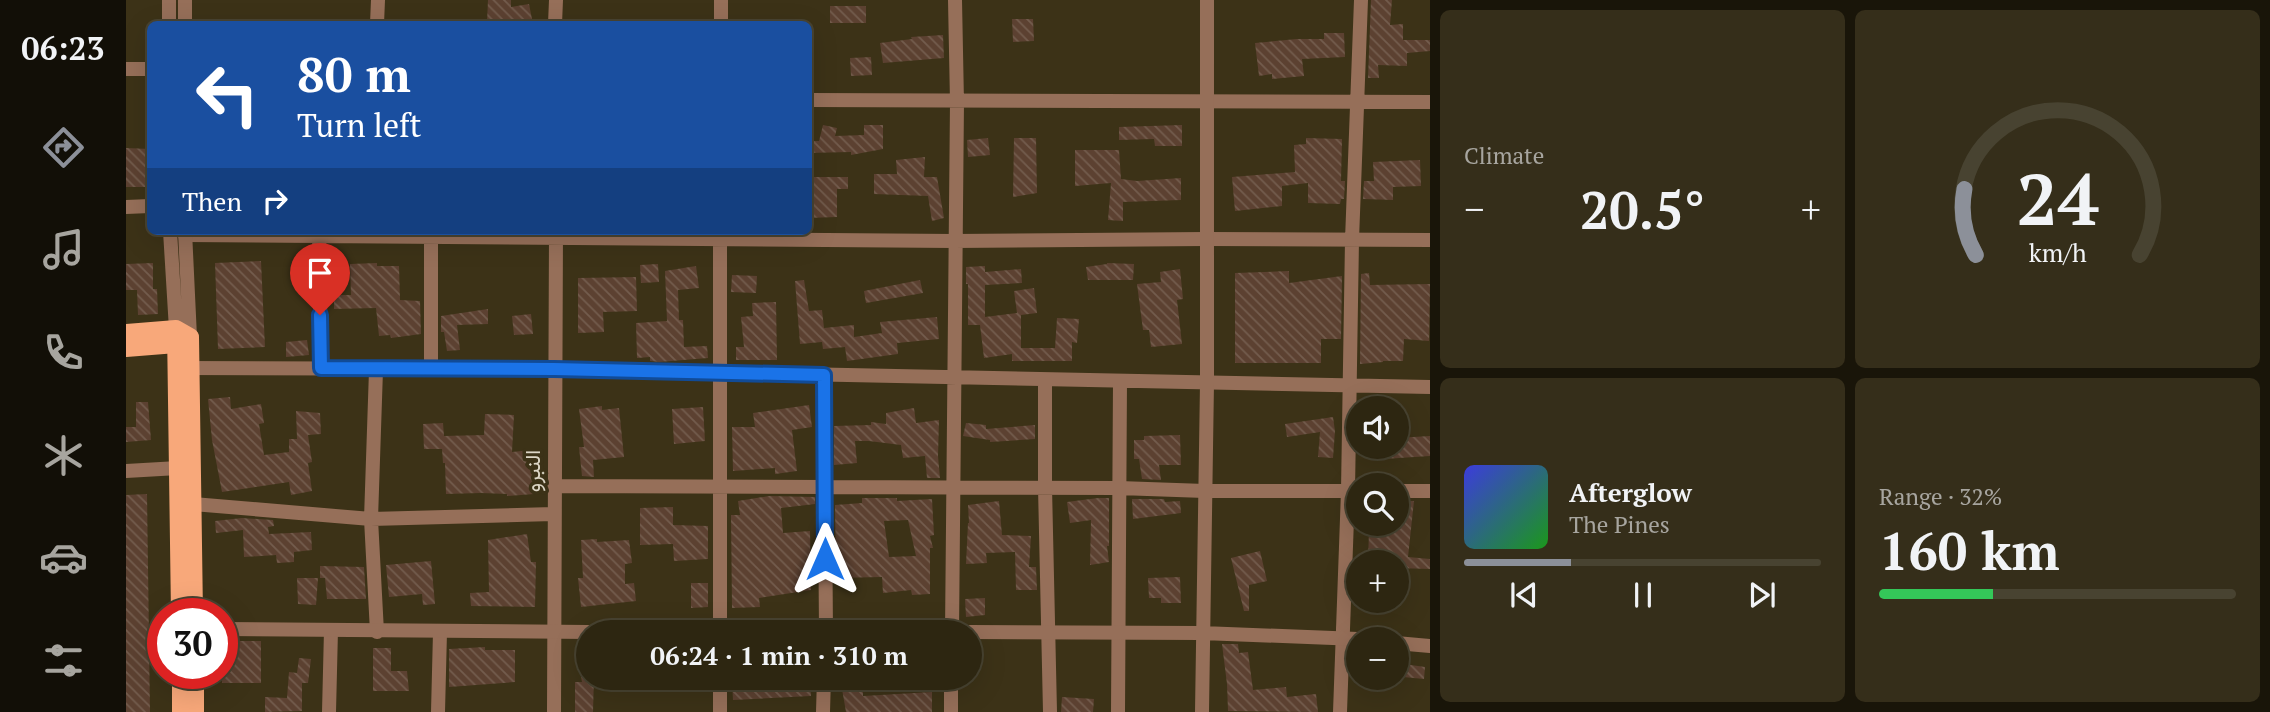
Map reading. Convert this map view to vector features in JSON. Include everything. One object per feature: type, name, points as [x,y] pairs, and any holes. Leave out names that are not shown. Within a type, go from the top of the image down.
[{"type":"main road","points":[[126,333],[183,350]]},
{"type":"main road","points":[[126,348],[183,350]]},
{"type":"main road","points":[[180,598],[178,468],[183,350]]},
{"type":"main road","points":[[183,350],[193,503],[194,598]]},
{"type":"main road","points":[[181,689],[181,712]]},
{"type":"main road","points":[[195,689],[195,712]]},
{"type":"street","points":[[169,0],[169,21]]},
{"type":"street","points":[[185,0],[185,21]]},
{"type":"street","points":[[377,21],[378,0]]},
{"type":"street","points":[[555,0],[555,21]]},
{"type":"street","points":[[721,0],[721,21]]},
{"type":"street","points":[[952,620],[957,102],[955,0]]},
{"type":"street","points":[[1202,712],[1207,0]]},
{"type":"street","points":[[1352,473],[1349,385],[1361,0]]},
{"type":"street","points":[[126,69],[147,69]]},
{"type":"street","points":[[812,100],[1430,102]]},
{"type":"street","points":[[126,206],[147,206]]},
{"type":"street","points":[[170,235],[183,350]]},
{"type":"street","points":[[183,350],[185,235]]},
{"type":"street","points":[[319,235],[321,368]]},
{"type":"street","points":[[431,235],[431,369]]},
{"type":"street","points":[[556,235],[720,235],[954,241],[1430,240]]},
{"type":"street","name":"النبرو","points":[[554,712],[556,235]]},
{"type":"street","points":[[720,235],[720,620]]},
{"type":"street","points":[[183,350],[321,368],[376,370],[554,369],[1430,387]]},
{"type":"street","points":[[376,370],[371,519],[377,632]]},
{"type":"street","points":[[824,375],[826,620]]},
{"type":"street","points":[[1045,380],[1050,712]]},
{"type":"street","points":[[1118,712],[1120,381]]},
{"type":"street","points":[[126,471],[178,468]]},
{"type":"street","points":[[554,486],[1346,491]]},
{"type":"street","points":[[1409,491],[1430,491]]},
{"type":"street","points":[[193,503],[371,519],[554,514]]},
{"type":"street","points":[[1351,627],[1352,536]]},
{"type":"street","points":[[238,629],[576,632]]},
{"type":"street","points":[[329,712],[331,630]]},
{"type":"street","points":[[438,712],[440,632]]},
{"type":"street","points":[[982,632],[1202,633],[1346,638]]},
{"type":"street","points":[[1409,644],[1430,646]]},
{"type":"street","points":[[1340,712],[1346,672]]},
{"type":"street","points":[[720,690],[720,712]]},
{"type":"street","points":[[823,712],[824,690]]},
{"type":"street","points":[[951,690],[951,712]]},
{"type":"building","points":[[488,0],[511,0],[511,7],[529,4],[532,19],[487,21]]},
{"type":"building","points":[[1371,0],[1392,0],[1390,25],[1403,24],[1403,40],[1430,40],[1430,51],[1407,53],[1407,66],[1378,65],[1379,78],[1368,78]]},
{"type":"building","points":[[830,6],[866,6],[866,23],[830,23]]},
{"type":"building","points":[[1012,19],[1033,19],[1034,41],[1013,42]]},
{"type":"building","points":[[1324,33],[1344,33],[1345,57],[1302,59],[1304,76],[1272,79],[1272,74],[1259,76],[1255,43],[1324,39]]},
{"type":"building","points":[[943,35],[944,58],[883,63],[880,43]]},
{"type":"building","points":[[871,57],[872,75],[851,76],[850,58]]},
{"type":"building","points":[[823,125],[837,128],[835,136],[864,135],[864,125],[883,125],[883,149],[851,155],[851,152],[812,153],[812,141],[819,141]]},
{"type":"building","points":[[1182,125],[1182,146],[1155,146],[1154,139],[1119,140],[1119,127]]},
{"type":"building","points":[[988,138],[990,155],[968,157],[967,140]]},
{"type":"building","points":[[1014,138],[1036,138],[1037,193],[1013,197]]},
{"type":"building","points":[[1306,138],[1342,139],[1341,181],[1345,181],[1344,199],[1341,199],[1340,204],[1308,203],[1308,183],[1282,186],[1282,206],[1235,211],[1232,177],[1295,172],[1294,145],[1306,144]]},
{"type":"building","points":[[126,148],[147,149],[147,187],[126,187]]},
{"type":"building","points":[[1075,150],[1119,150],[1121,179],[1137,181],[1181,178],[1181,200],[1123,202],[1123,221],[1108,220],[1111,183],[1075,186]]},
{"type":"building","points":[[925,157],[924,177],[937,177],[944,218],[932,221],[928,196],[874,194],[874,174],[897,174],[896,160]]},
{"type":"building","points":[[1420,160],[1421,186],[1393,187],[1393,200],[1363,199],[1364,181],[1374,181],[1373,162]]},
{"type":"building","points":[[812,177],[848,177],[848,189],[837,189],[837,217],[812,218]]},
{"type":"building","points":[[261,261],[265,347],[218,349],[215,263]]},
{"type":"building","points":[[153,263],[153,289],[157,289],[158,314],[138,315],[137,290],[126,290],[126,264]]},
{"type":"building","points":[[377,263],[377,266],[399,266],[400,300],[420,301],[421,334],[391,338],[390,335],[379,336],[376,308],[334,309],[334,295],[351,295],[350,264]]},
{"type":"building","points":[[1107,263],[1134,264],[1133,280],[1088,280],[1086,267]]},
{"type":"building","points":[[658,264],[659,282],[641,283],[640,265]]},
{"type":"building","points":[[696,266],[699,288],[678,290],[679,320],[683,320],[684,347],[707,346],[708,358],[659,362],[650,361],[650,357],[637,358],[636,323],[667,321],[665,271]]},
{"type":"building","points":[[985,266],[985,272],[1021,269],[1022,283],[985,285],[985,317],[1017,313],[1014,291],[1034,288],[1037,313],[1021,315],[1021,348],[1055,348],[1057,318],[1079,319],[1077,343],[1072,342],[1072,361],[1012,361],[1012,354],[984,358],[980,325],[968,325],[966,267]]},
{"type":"building","points":[[1180,269],[1183,299],[1177,300],[1182,344],[1151,347],[1149,330],[1143,330],[1137,284],[1161,282],[1160,272]]},
{"type":"building","points":[[1289,271],[1289,283],[1342,276],[1341,339],[1321,339],[1321,363],[1235,363],[1235,273]]},
{"type":"building","points":[[1369,273],[1370,285],[1430,284],[1429,341],[1404,339],[1403,361],[1360,364],[1361,274]]},
{"type":"building","points":[[732,275],[757,276],[756,293],[731,292]]},
{"type":"building","points":[[636,277],[637,311],[603,312],[604,332],[578,333],[578,278]]},
{"type":"building","points":[[804,280],[809,311],[822,310],[824,328],[854,325],[854,337],[882,333],[880,322],[937,317],[939,339],[897,343],[898,354],[847,361],[845,347],[823,349],[822,342],[800,344],[795,281]]},
{"type":"building","points":[[920,280],[923,293],[866,303],[864,291]]},
{"type":"building","points":[[776,302],[777,360],[736,360],[736,347],[744,347],[741,317],[753,316],[752,303]]},
{"type":"building","points":[[488,309],[488,324],[457,325],[460,350],[447,351],[444,332],[441,332],[441,316]]},
{"type":"building","points":[[531,314],[533,334],[514,335],[512,316]]},
{"type":"building","points":[[307,340],[309,355],[286,357],[286,342]]},
{"type":"building","points":[[230,397],[231,409],[261,404],[264,423],[259,424],[264,455],[289,452],[289,439],[297,439],[296,411],[320,413],[321,434],[308,435],[312,491],[291,495],[289,482],[222,492],[212,440],[208,399]]},
{"type":"building","points":[[136,402],[148,402],[151,440],[126,442],[126,427],[136,427]]},
{"type":"building","points":[[809,405],[812,427],[792,430],[797,471],[775,474],[775,468],[733,471],[732,427],[755,427],[753,413]]},
{"type":"building","points":[[602,406],[602,410],[619,408],[624,457],[593,460],[594,477],[582,476],[579,447],[584,447],[579,409]]},
{"type":"building","points":[[703,407],[705,441],[674,444],[672,409]]},
{"type":"building","points":[[914,408],[916,423],[939,420],[940,478],[927,478],[925,456],[903,458],[901,445],[869,441],[855,441],[857,463],[834,465],[834,426],[871,425],[871,422],[886,424],[886,413]]},
{"type":"building","points":[[485,414],[514,415],[512,452],[531,450],[534,494],[446,494],[442,449],[424,449],[423,424],[443,423],[444,436],[484,435]]},
{"type":"building","points":[[1333,417],[1333,458],[1318,457],[1320,432],[1287,437],[1285,424]]},
{"type":"building","points":[[966,423],[986,425],[986,429],[1035,425],[1035,439],[990,442],[963,436]]},
{"type":"building","points":[[1180,435],[1181,465],[1159,465],[1161,480],[1142,479],[1139,459],[1134,459],[1134,440],[1144,440],[1144,436]]},
{"type":"building","points":[[1430,436],[1430,456],[1409,457],[1409,437]]},
{"type":"building","points":[[147,494],[147,689],[150,689],[150,712],[126,712],[126,495]]},
{"type":"building","points":[[769,496],[815,497],[815,504],[781,508],[783,533],[810,531],[811,590],[759,598],[760,607],[732,608],[731,515],[740,515],[738,501]]},
{"type":"building","points":[[862,498],[897,498],[897,501],[932,499],[934,535],[930,536],[933,548],[930,548],[930,594],[912,595],[911,590],[883,593],[882,577],[836,578],[835,505],[862,503]],"holes":[[[908,520],[916,556],[889,557],[884,521]]]},
{"type":"building","points":[[1109,498],[1109,562],[1090,565],[1091,520],[1070,523],[1067,502]]},
{"type":"building","points":[[1132,499],[1180,501],[1181,513],[1133,519]]},
{"type":"building","points":[[999,501],[1002,535],[1031,536],[1029,567],[1036,567],[1037,590],[1016,590],[1015,552],[986,553],[987,563],[966,564],[968,505]]},
{"type":"building","points":[[1409,501],[1414,501],[1409,550],[1368,550],[1369,536],[1409,536]]},
{"type":"building","points":[[673,507],[673,525],[708,526],[708,559],[674,561],[673,544],[640,545],[640,508]]},
{"type":"building","points":[[242,518],[273,520],[274,526],[268,527],[269,534],[311,532],[312,550],[294,552],[294,562],[277,563],[276,555],[244,557],[243,530],[216,533],[215,521]]},
{"type":"building","points":[[527,534],[531,562],[536,562],[535,607],[471,606],[470,593],[489,592],[488,540]]},
{"type":"building","points":[[597,539],[597,542],[629,540],[632,563],[625,564],[625,584],[634,583],[636,601],[581,607],[578,578],[583,578],[581,540]]},
{"type":"building","points":[[1260,551],[1267,581],[1249,585],[1249,611],[1244,611],[1231,558]]},
{"type":"building","points":[[1409,557],[1430,559],[1430,569],[1409,568]]},
{"type":"building","points":[[431,561],[435,604],[423,605],[422,594],[389,597],[386,565]]},
{"type":"building","points":[[320,566],[364,567],[366,599],[327,599],[325,578],[320,578]]},
{"type":"building","points":[[1180,577],[1181,603],[1161,603],[1161,598],[1149,598],[1148,578]]},
{"type":"building","points":[[297,578],[318,578],[316,605],[298,604]]},
{"type":"building","points":[[691,583],[708,583],[708,607],[691,608]]},
{"type":"building","points":[[985,598],[985,615],[966,617],[965,599]]},
{"type":"building","points":[[238,641],[261,641],[261,683],[238,683]]},
{"type":"building","points":[[1222,644],[1238,644],[1239,653],[1248,652],[1253,690],[1286,687],[1287,697],[1316,694],[1318,712],[1228,711]]},
{"type":"building","points":[[485,647],[485,650],[515,650],[515,682],[449,687],[449,649]]},
{"type":"building","points":[[373,648],[391,648],[391,671],[407,671],[409,691],[373,691]]},
{"type":"building","points":[[299,658],[311,659],[308,683],[302,683],[302,711],[265,712],[265,697],[287,698],[289,672],[297,673]]},
{"type":"building","points":[[1409,665],[1425,667],[1424,679],[1409,678]]},
{"type":"building","points":[[575,682],[576,690],[594,690],[593,712],[575,712]]},
{"type":"building","points":[[732,690],[811,690],[811,696],[733,700]]},
{"type":"building","points":[[842,690],[863,690],[863,696],[932,692],[932,712],[846,712]]},
{"type":"building","points":[[1062,697],[1094,699],[1093,712],[1061,712]]},
{"type":"route","points":[[320,315],[321,368],[554,369],[824,375],[825,559]]}]
